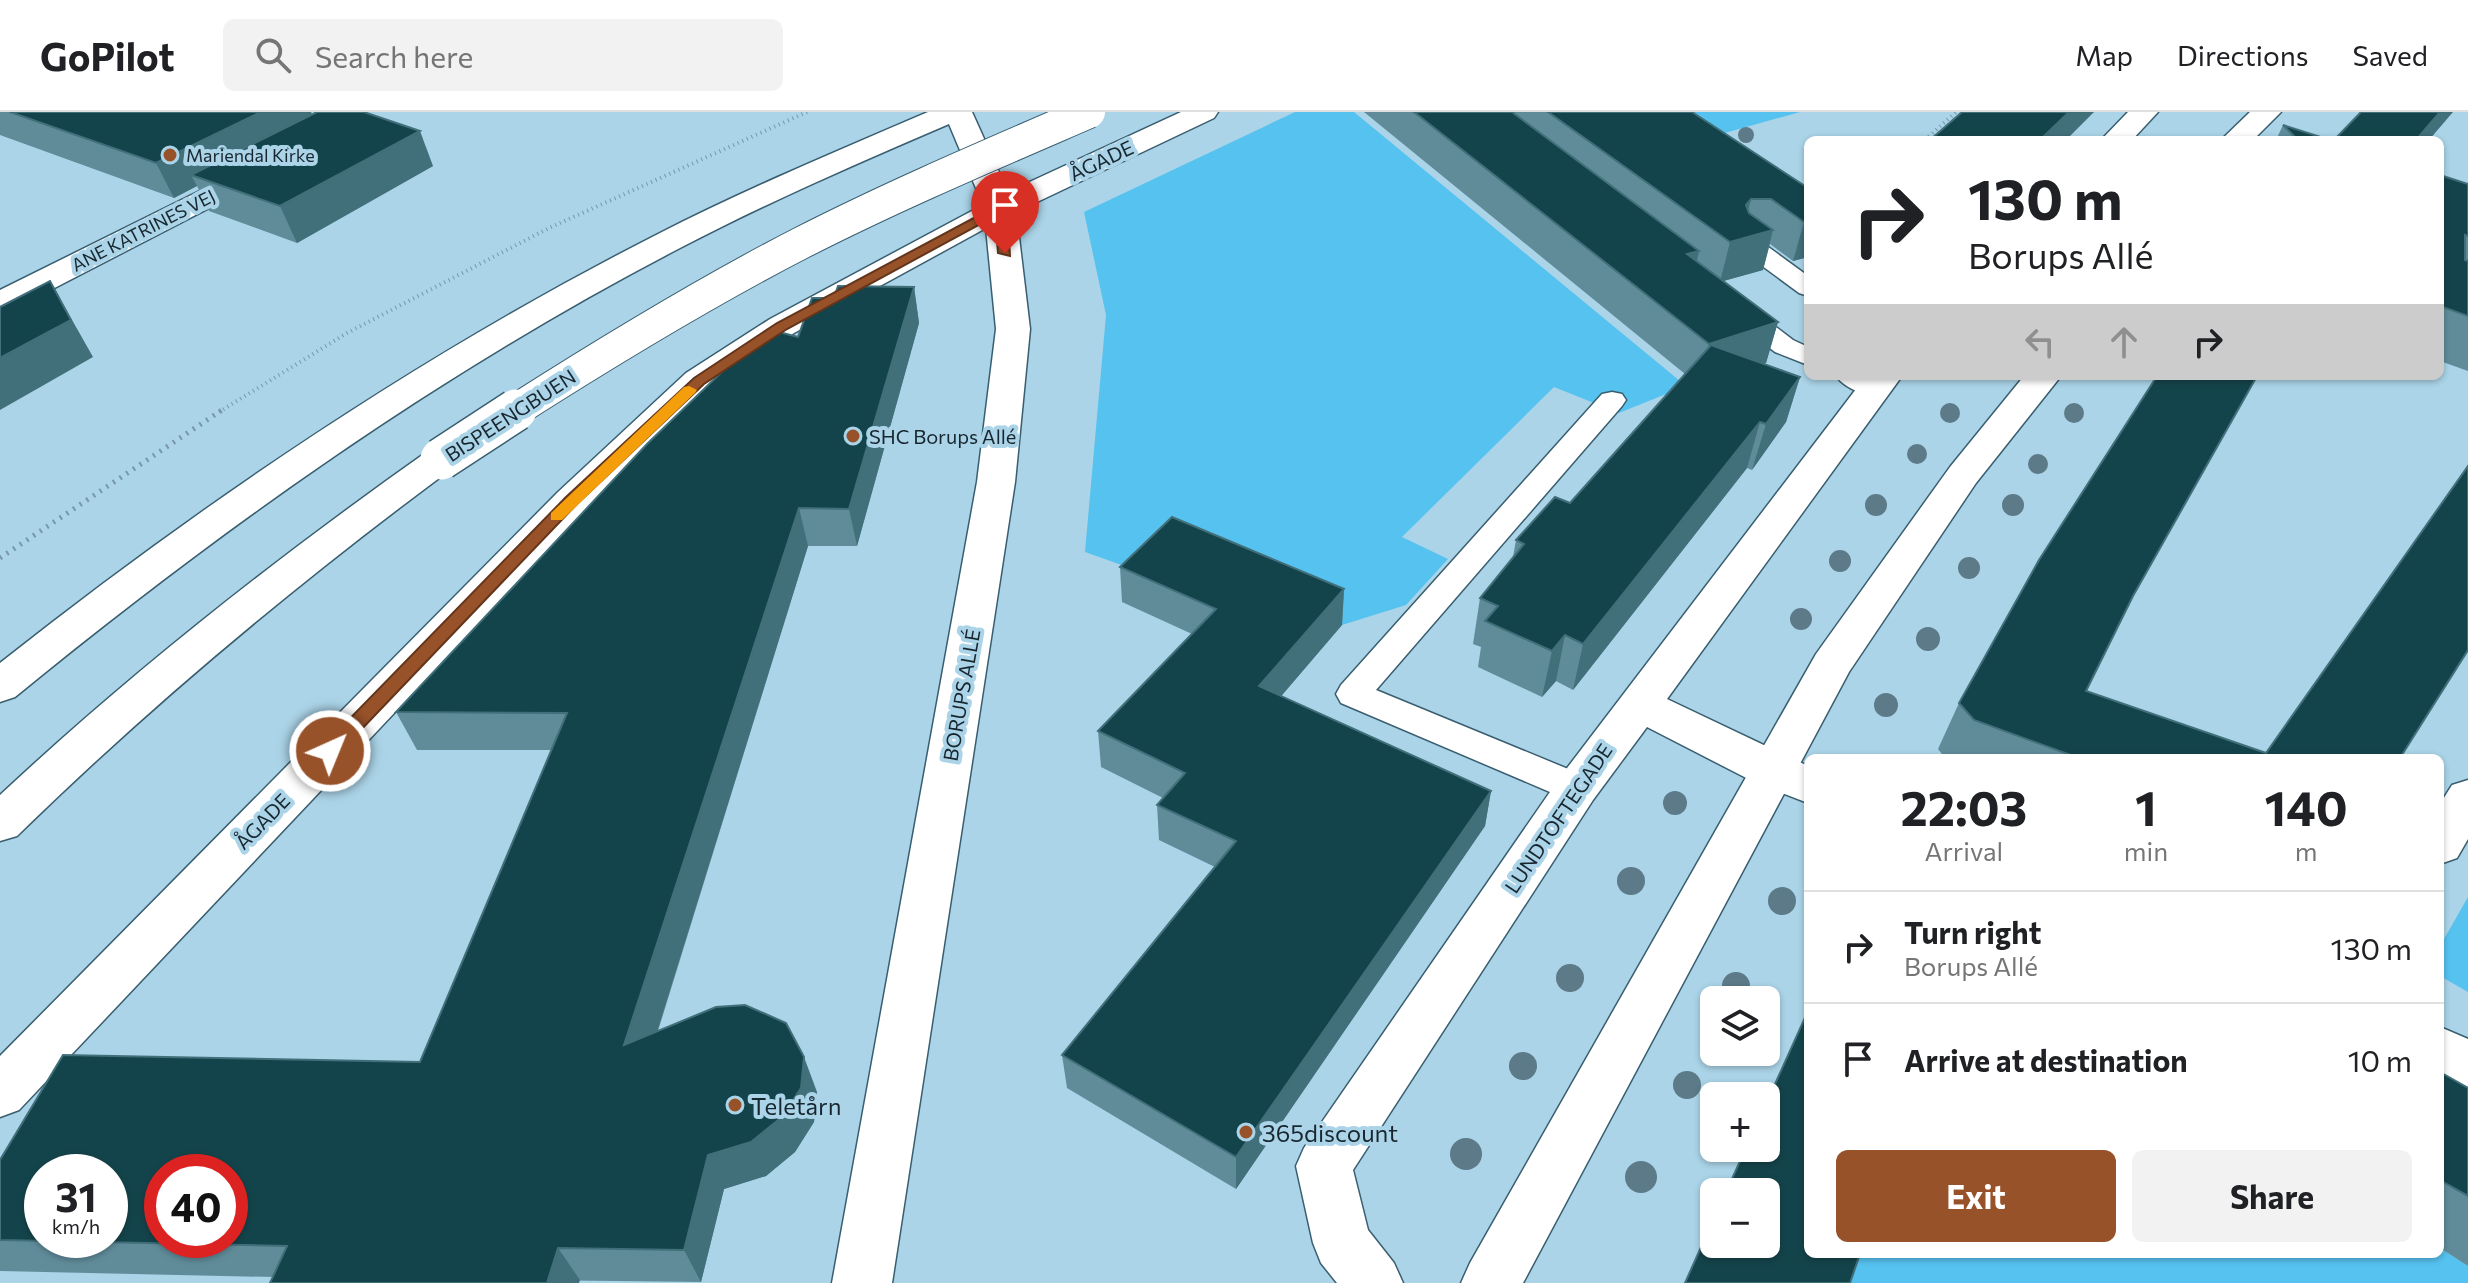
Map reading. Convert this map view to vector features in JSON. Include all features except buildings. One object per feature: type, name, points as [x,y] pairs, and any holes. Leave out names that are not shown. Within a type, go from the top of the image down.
[{"type":"street","name":"BORUPS ALLÉ","points":[[862,1283],[996,482],[1013,329],[1000,208],[955,112]]},
{"type":"street","points":[[0,686],[182,545],[356,424],[526,319],[668,241],[796,180],[955,112]]},
{"type":"street","name":"BISPEENGBUEN","points":[[0,823],[87,738],[187,651],[354,521],[543,392],[724,284],[883,203],[1089,112]]},
{"type":"street","name":"ÅGADE","points":[[0,1093],[572,501],[699,381],[782,326],[1000,208],[1204,112]]},
{"type":"street","points":[[2120,136],[2144,112]]},
{"type":"street","points":[[2240,136],[2267,112]]},
{"type":"street","name":"ANE KATRINES VEJ","points":[[0,303],[277,161]]},
{"type":"street","name":"LUNDTOFTEGADE","points":[[1373,1283],[1342,1243],[1324,1166],[1577,788],[1870,380]]},
{"type":"street","points":[[1491,1283],[1790,778],[1831,665],[1963,475],[2040,380]]},
{"type":"street","points":[[1638,703],[1790,778]]},
{"type":"street","points":[[2444,838],[2468,798]]},
{"type":"street","points":[[2444,1052],[2468,1066]]},
{"type":"lane","points":[[1751,246],[1804,285]]},
{"type":"lane","points":[[1714,293],[1784,346],[1804,355]]},
{"type":"lane","points":[[1577,788],[1353,694],[1612,400]]},
{"type":"path","points":[[0,558],[183,434],[347,333],[549,228],[807,112]]},
{"type":"path","points":[[1929,136],[1956,112]]},
{"type":"shaded area","points":[[1295,112],[1354,112],[1686,386],[1619,413],[1554,387],[1402,537],[1448,559],[1406,605],[1342,625],[1154,544],[1130,568],[1085,552],[1106,315],[1084,212]]},
{"type":"shaded area","points":[[1687,112],[1800,112],[1721,134]]},
{"type":"shaded area","points":[[2468,897],[2468,992],[2444,978],[2444,939]]},
{"type":"shaded area","points":[[2444,1251],[2468,1266],[2468,1283],[1839,1283],[1848,1258],[2444,1258]]},
{"type":"slow traffic","points":[[557,516],[689,390]]},
{"type":"place","name":"Mariendal Kirke","points":[[170,155]]},
{"type":"place","name":"SHC Borups Allé","points":[[853,436]]},
{"type":"place","name":"Teletårn","points":[[735,1105]]},
{"type":"place","name":"365discount","points":[[1246,1132]]},
{"type":"route","points":[[330,751],[572,501],[699,381],[782,326],[1000,208],[1005,253]]}]
